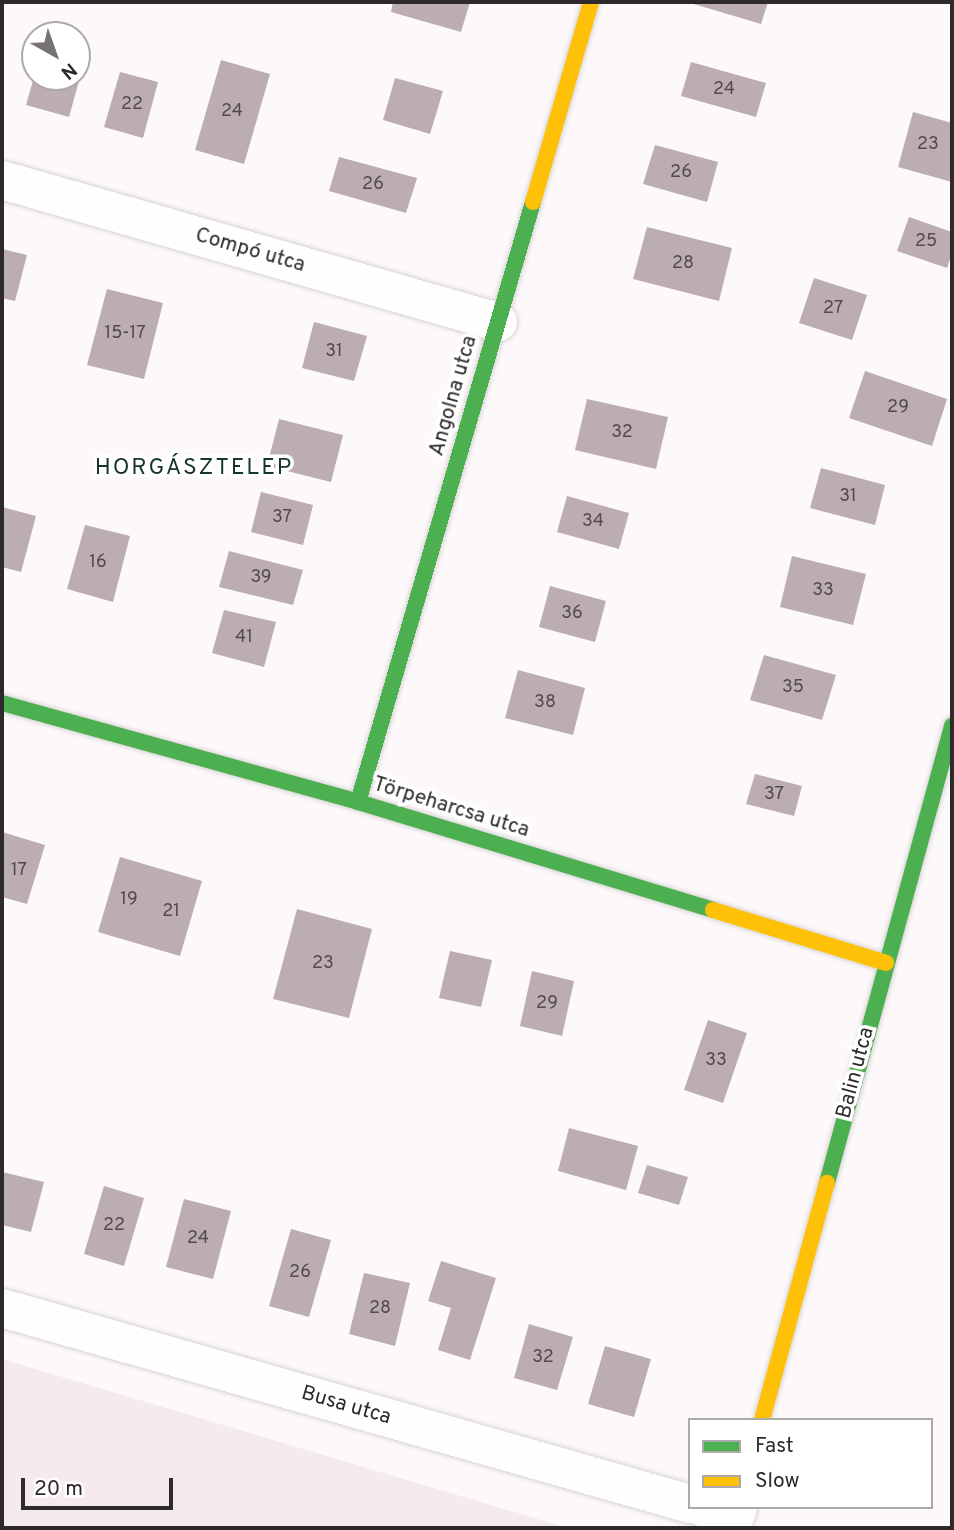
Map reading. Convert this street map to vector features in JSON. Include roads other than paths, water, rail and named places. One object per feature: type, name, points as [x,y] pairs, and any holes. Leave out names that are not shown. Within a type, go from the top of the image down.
[{"type":"street","name":"Angolna utca","points":[[358,802],[591,2]]},
{"type":"street","name":"Compó utca","points":[[2,180],[498,322]]},
{"type":"street","name":"Törpeharcsa utca","points":[[2,703],[358,802],[886,963]]},
{"type":"street","name":"Balin utca","points":[[763,1418],[952,726]]},
{"type":"street","name":"Busa utca","points":[[2,1308],[688,1503]]},
{"type":"district","name":"HORGÁSZTELEP","points":[[194,469]]}]
